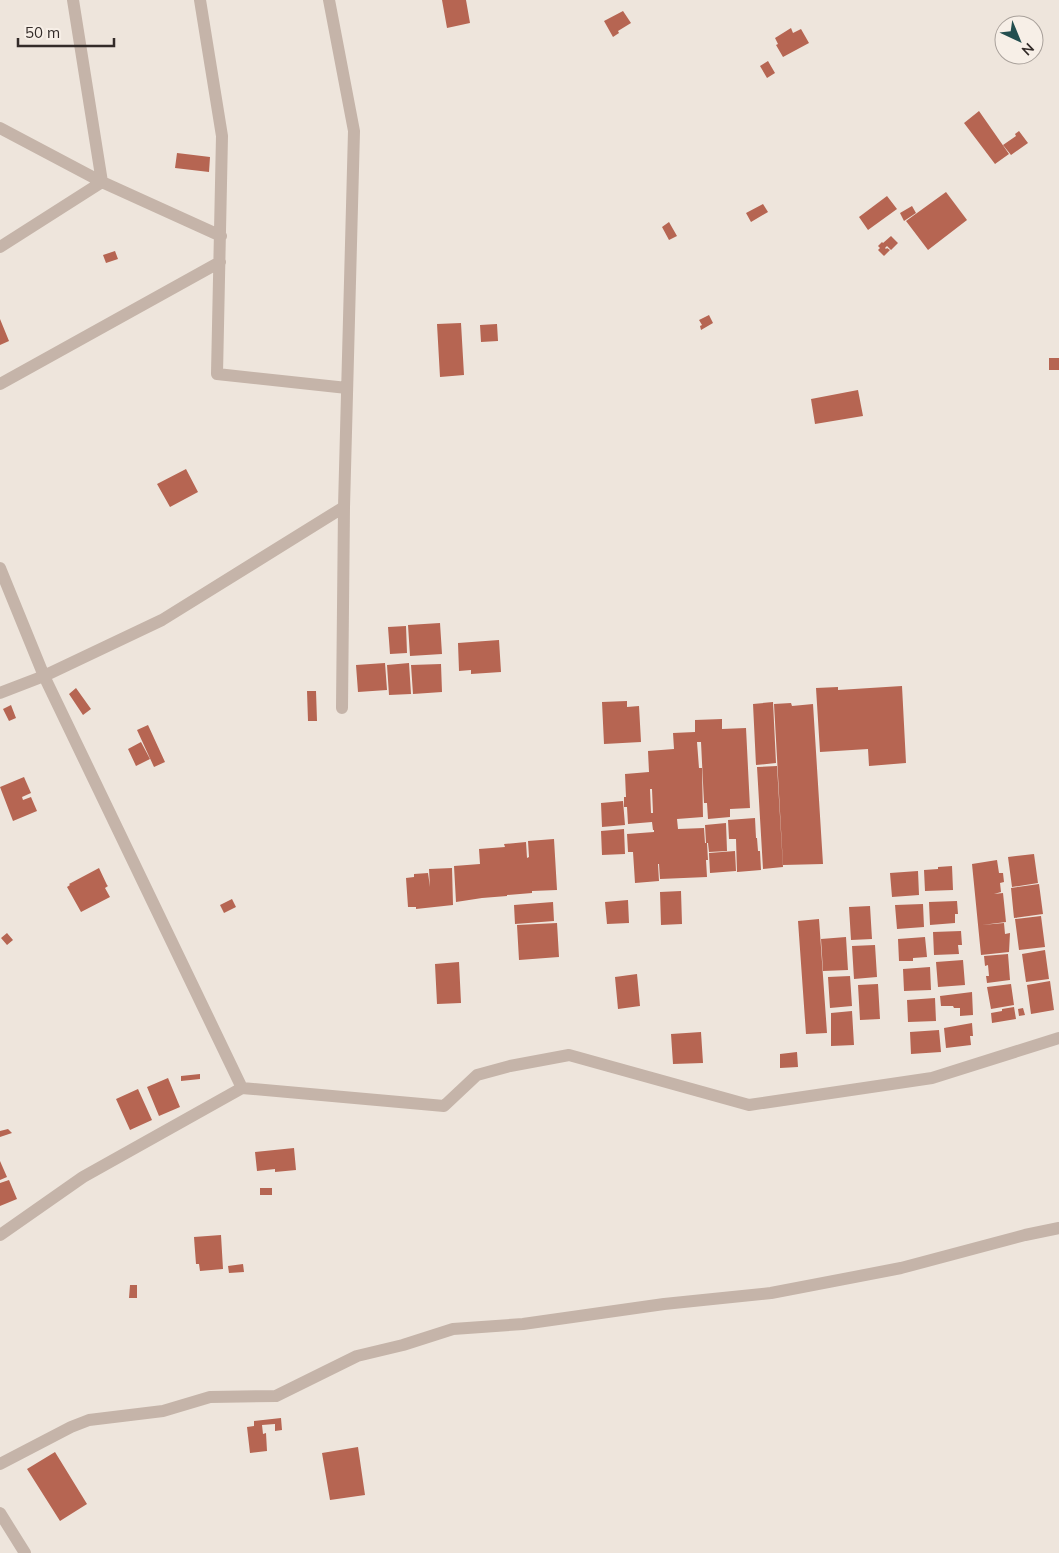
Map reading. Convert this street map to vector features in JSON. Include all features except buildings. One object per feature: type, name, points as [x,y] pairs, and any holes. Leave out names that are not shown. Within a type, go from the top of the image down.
[{"type":"street","points":[[73,0],[102,182]]},
{"type":"street","points":[[200,0],[222,136],[218,374],[347,388]]},
{"type":"street","points":[[329,0],[354,131],[344,507],[342,708]]},
{"type":"street","points":[[0,128],[102,182],[221,236]]},
{"type":"street","points":[[0,247],[102,182]]},
{"type":"street","points":[[0,384],[220,262]]},
{"type":"street","points":[[0,693],[44,676],[162,620],[344,507]]},
{"type":"street","points":[[0,568],[44,676],[242,1088]]},
{"type":"street","points":[[0,1236],[83,1176],[242,1088],[444,1106],[478,1075],[510,1066],[569,1055],[749,1105],[932,1078],[1059,1038]]},
{"type":"street","points":[[0,1464],[71,1427],[89,1420],[163,1411],[210,1397],[276,1396],[357,1356],[403,1345],[453,1329],[523,1324],[664,1304],[771,1293],[900,1268],[1025,1235],[1059,1228]]},
{"type":"street","points":[[0,1513],[26,1553]]}]
